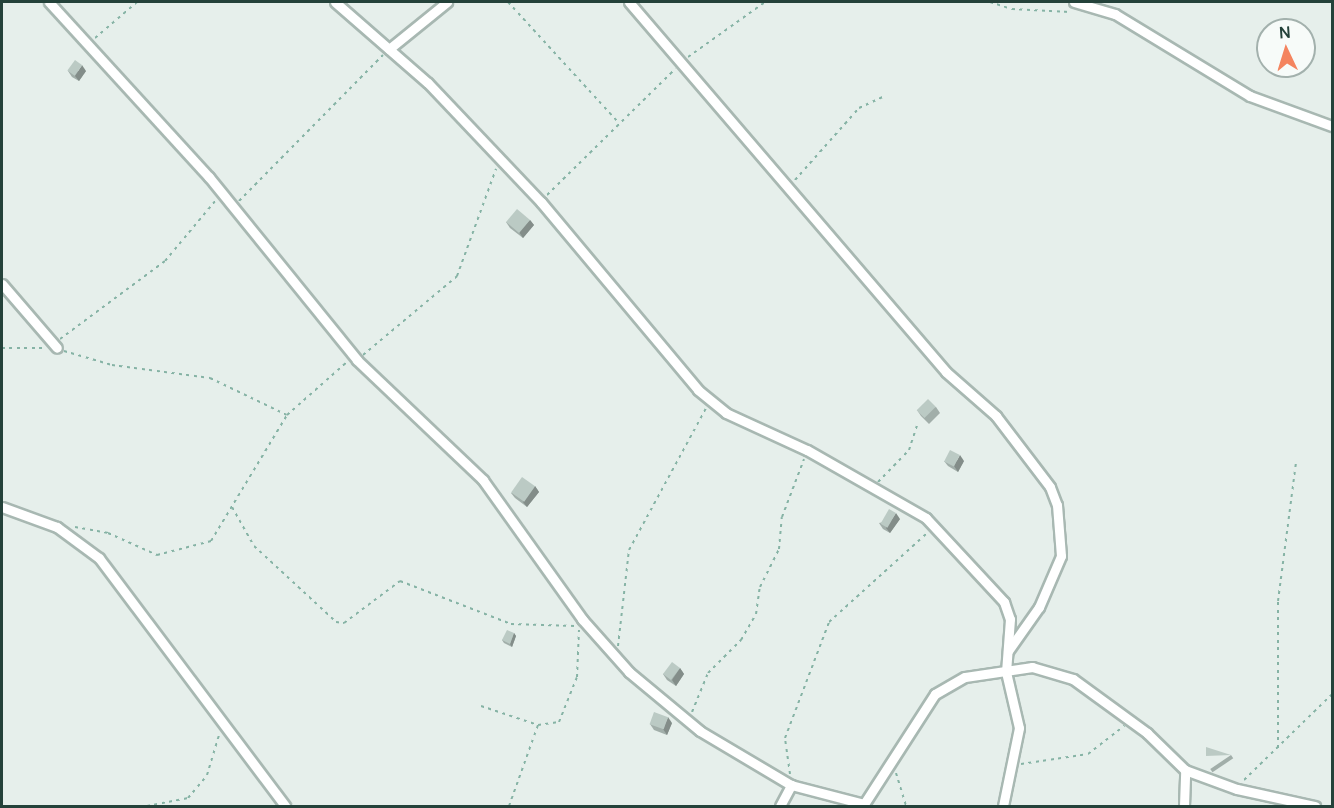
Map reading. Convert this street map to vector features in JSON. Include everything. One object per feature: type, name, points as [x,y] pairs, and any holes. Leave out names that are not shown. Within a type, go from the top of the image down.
[{"type":"street","points":[[49,2],[86,46],[221,193],[357,360],[483,480],[583,626],[688,723],[791,785],[864,804],[896,761],[936,694],[965,678],[1006,672],[1050,670],[1130,720],[1185,770],[1237,789],[1315,807]]},
{"type":"street","points":[[335,2],[389,49],[541,202],[710,400],[750,426],[807,450],[874,486],[935,526],[1008,610],[1006,672],[1019,728],[1015,765],[1003,807]]},
{"type":"street","points":[[389,49],[447,2]]},
{"type":"street","points":[[629,2],[946,372],[996,416],[1050,487],[1061,556],[1055,579],[1006,652]]},
{"type":"street","points":[[1074,2],[1114,14],[1250,96],[1332,126]]},
{"type":"street","points":[[2,284],[55,346]]},
{"type":"street","points":[[2,507],[57,527],[121,580],[224,718],[285,807]]},
{"type":"street","points":[[1184,807],[1185,770]]},
{"type":"street","points":[[780,807],[791,785]]},
{"type":"path","points":[[86,46],[137,2]]},
{"type":"path","points":[[508,2],[618,122]]},
{"type":"path","points":[[541,202],[618,122],[680,63],[765,2]]},
{"type":"path","points":[[990,2],[1012,9],[1082,12]]},
{"type":"path","points":[[233,207],[389,49]]},
{"type":"path","points":[[789,187],[859,108],[885,96]]},
{"type":"path","points":[[57,527],[95,529],[157,555],[168,555],[211,541],[287,415],[330,373],[357,360],[457,276],[500,159]]},
{"type":"path","points":[[55,346],[104,311],[165,261],[221,193]]},
{"type":"path","points":[[2,348],[55,346],[112,364],[210,378],[287,415]]},
{"type":"path","points":[[616,658],[630,550],[710,400]]},
{"type":"path","points":[[874,486],[909,450],[918,423]]},
{"type":"path","points":[[688,723],[704,681],[741,640],[756,615],[760,586],[778,549],[782,517],[807,450]]},
{"type":"path","points":[[1278,748],[1278,601],[1296,462]]},
{"type":"path","points":[[232,507],[254,546],[336,622],[344,623],[400,581],[511,624],[583,626],[570,706],[552,727],[538,726],[481,706]]},
{"type":"path","points":[[791,785],[784,738],[829,622],[935,526]]},
{"type":"path","points":[[1237,789],[1332,694]]},
{"type":"path","points":[[147,807],[189,798],[197,790],[213,761],[224,718]]},
{"type":"path","points":[[1015,765],[1088,754],[1130,720]]},
{"type":"path","points":[[509,807],[538,726]]},
{"type":"path","points":[[896,761],[896,786],[906,807]]},
{"type":"building","points":[[75,60],[82,65],[75,76],[67,71]]},
{"type":"building","points":[[517,209],[530,220],[519,233],[506,222]]},
{"type":"building","points":[[928,399],[936,407],[924,418],[917,410]]},
{"type":"building","points":[[950,450],[960,455],[954,467],[944,462]]},
{"type":"building","points":[[522,477],[535,486],[524,502],[511,493]]},
{"type":"building","points":[[889,509],[896,513],[887,528],[880,524]]},
{"type":"building","points":[[507,630],[514,633],[510,644],[502,640]]},
{"type":"building","points":[[672,662],[680,668],[671,680],[663,674]]},
{"type":"building","points":[[654,712],[668,717],[664,729],[650,724]]},
{"type":"building","points":[[1206,747],[1231,755],[1206,756]]}]
